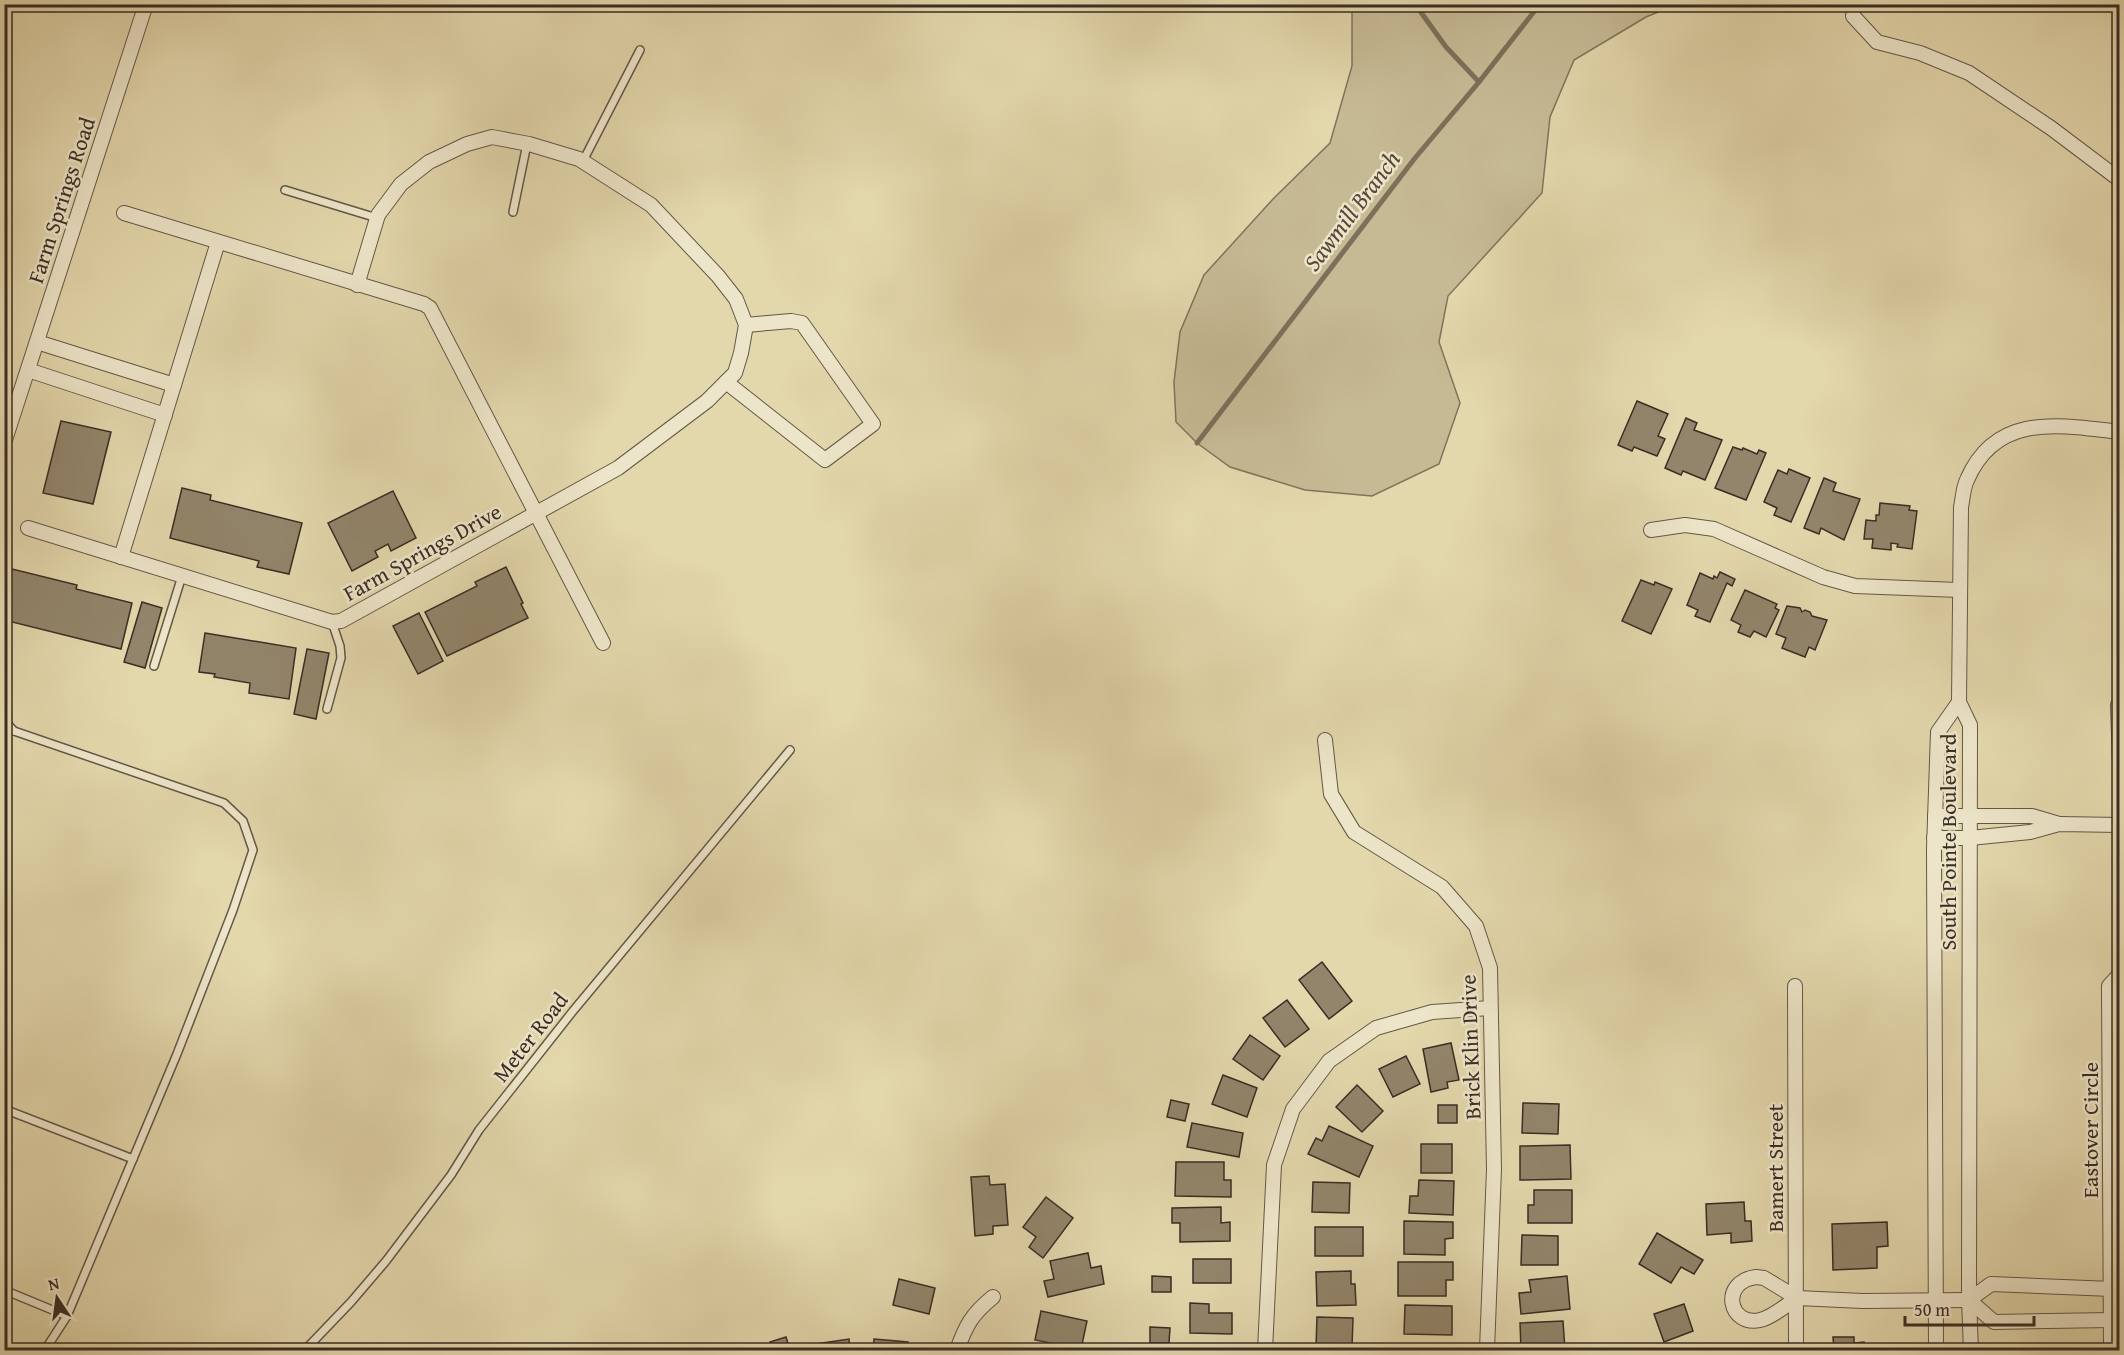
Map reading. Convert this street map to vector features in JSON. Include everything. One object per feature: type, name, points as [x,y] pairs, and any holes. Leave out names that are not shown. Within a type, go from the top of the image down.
[{"type":"street","name":"Farm Springs Road","points":[[4,443],[146,4]]},
{"type":"street","points":[[1853,16],[1877,42],[1920,53],[1969,73],[2051,128],[2120,180]]},
{"type":"street","points":[[357,285],[377,218],[401,184],[429,162],[467,144],[492,137],[527,144],[583,161],[651,205],[718,276],[736,299],[746,325],[791,321],[802,323],[873,424],[825,460],[726,382]]},
{"type":"street","name":"Farm Springs Drive","points":[[124,213],[424,304],[430,308],[603,643]]},
{"type":"street","points":[[121,557],[218,242]]},
{"type":"street","name":"Farm Springs Drive","points":[[28,528],[332,622],[341,621],[618,468],[707,401],[735,373],[746,325]]},
{"type":"street","points":[[37,342],[174,385]]},
{"type":"street","points":[[28,370],[165,416]]},
{"type":"street","points":[[1959,702],[1961,507],[1966,481],[1980,457],[1996,441],[2014,431],[2039,426],[2067,425],[2120,432]]},
{"type":"street","points":[[1651,530],[1685,525],[1714,529],[1823,577],[1855,586],[1959,590]]},
{"type":"street","name":"South Pointe Boulevard","points":[[1936,1350],[1934,838],[1938,732],[1959,702],[1970,725],[1969,1300],[1971,1350]]},
{"type":"street","points":[[2118,705],[2120,764]]},
{"type":"street","name":"Brick Klin Drive","points":[[1325,740],[1331,794],[1354,831],[1442,887],[1476,926],[1490,968],[1494,1169],[1487,1350]]},
{"type":"street","points":[[1935,816],[2032,816],[2059,824],[2120,825]]},
{"type":"street","points":[[1934,838],[2030,832],[2059,824]]},
{"type":"street","name":"Eastover Circle","points":[[2111,1350],[2115,1192],[2109,986],[2120,974]]},
{"type":"street","name":"Bamert Street","points":[[1795,986],[1796,1350]]},
{"type":"street","points":[[1265,1350],[1274,1165],[1293,1109],[1329,1061],[1376,1028],[1432,1012],[1490,1008]]},
{"type":"street","points":[[1797,1299],[1969,1300],[1990,1284],[2112,1289]]},
{"type":"street","points":[[957,1350],[965,1327],[975,1311],[993,1297]]},
{"type":"street","points":[[1969,1300],[1994,1322],[2112,1320]]},
{"type":"lane","points":[[583,161],[640,50]]},
{"type":"lane","points":[[513,212],[527,144]]},
{"type":"lane","points":[[285,190],[377,218]]},
{"type":"lane","points":[[154,666],[182,576]]},
{"type":"lane","points":[[327,708],[341,658],[340,646],[332,622]]},
{"type":"lane","points":[[4,720],[14,731]]},
{"type":"lane","points":[[4,730],[14,731],[225,803],[243,821],[253,850],[233,910],[177,1054],[67,1317],[45,1350]]},
{"type":"lane","name":"Meter Road","points":[[305,1350],[386,1261],[444,1184],[479,1130],[573,1011],[790,750]]},
{"type":"lane","points":[[4,1109],[133,1159]]},
{"type":"lane","points":[[4,1290],[67,1317]]},
{"type":"shaded area","points":[[1352,5],[1675,5],[1646,17],[1574,60],[1550,117],[1542,193],[1448,296],[1439,342],[1460,403],[1439,464],[1372,496],[1305,490],[1230,467],[1197,443],[1176,422],[1174,382],[1180,332],[1204,275],[1274,198],[1330,143],[1352,66]]},
{"type":"building","points":[[1637,401],[1668,414],[1658,436],[1665,439],[1657,456],[1634,447],[1632,451],[1618,445]]},
{"type":"building","points":[[1686,418],[1697,423],[1694,430],[1722,440],[1705,480],[1683,471],[1681,475],[1665,468]]},
{"type":"building","points":[[61,421],[111,432],[93,504],[43,493]]},
{"type":"building","points":[[1733,447],[1742,450],[1743,448],[1757,454],[1759,450],[1766,453],[1746,500],[1715,488]]},
{"type":"building","points":[[1789,469],[1810,478],[1791,522],[1774,515],[1777,508],[1764,502],[1778,470],[1787,474]]},
{"type":"building","points":[[1824,478],[1836,483],[1833,491],[1860,499],[1844,540],[1821,528],[1819,534],[1804,528]]},
{"type":"building","points":[[182,488],[211,495],[210,500],[302,523],[289,574],[257,567],[259,561],[170,538]]},
{"type":"building","points":[[393,491],[416,538],[391,551],[388,544],[375,551],[378,557],[352,571],[328,523]]},
{"type":"building","points":[[1880,503],[1910,506],[1909,510],[1917,511],[1912,549],[1897,547],[1898,544],[1891,543],[1891,550],[1872,548],[1873,539],[1864,539],[1866,520],[1876,521]]},
{"type":"building","points":[[506,567],[528,618],[447,656],[425,612],[477,586],[475,582]]},
{"type":"building","points":[[12,569],[77,585],[76,589],[132,603],[121,649],[4,620],[4,600]]},
{"type":"building","points":[[1720,572],[1735,579],[1732,586],[1727,583],[1710,622],[1695,616],[1698,610],[1687,605],[1700,573],[1713,579],[1714,576],[1717,578]]},
{"type":"building","points":[[1641,580],[1654,585],[1655,582],[1672,589],[1651,634],[1622,621]]},
{"type":"building","points":[[1745,590],[1777,604],[1775,608],[1779,610],[1766,637],[1754,631],[1750,637],[1738,632],[1741,625],[1731,620]]},
{"type":"building","points":[[142,602],[162,608],[145,668],[124,662]]},
{"type":"building","points":[[1787,606],[1800,608],[1802,612],[1805,610],[1812,616],[1827,620],[1815,650],[1809,647],[1805,657],[1782,648],[1786,638],[1776,634]]},
{"type":"building","points":[[419,613],[443,661],[418,674],[393,626]]},
{"type":"building","points":[[205,633],[296,648],[289,699],[249,693],[250,683],[199,672]]},
{"type":"building","points":[[307,649],[329,653],[316,719],[294,714]]},
{"type":"building","points":[[1322,962],[1352,1001],[1329,1019],[1299,980]]},
{"type":"building","points":[[1287,1000],[1309,1029],[1285,1047],[1263,1018]]},
{"type":"building","points":[[1250,1035],[1280,1056],[1263,1080],[1233,1059]]},
{"type":"building","points":[[1451,1043],[1459,1080],[1447,1082],[1448,1088],[1431,1092],[1423,1049]]},
{"type":"building","points":[[1406,1056],[1420,1084],[1393,1097],[1379,1069]]},
{"type":"building","points":[[1223,1075],[1257,1088],[1247,1117],[1212,1104]]},
{"type":"building","points":[[1357,1085],[1383,1111],[1362,1132],[1336,1107]]},
{"type":"building","points":[[1171,1100],[1189,1104],[1185,1121],[1167,1117]]},
{"type":"building","points":[[1523,1103],[1559,1104],[1558,1134],[1522,1133]]},
{"type":"building","points":[[1438,1105],[1457,1105],[1457,1123],[1438,1123]]},
{"type":"building","points":[[1192,1123],[1243,1133],[1239,1157],[1187,1147]]},
{"type":"building","points":[[1329,1126],[1373,1146],[1359,1177],[1308,1154],[1316,1138],[1322,1141]]},
{"type":"building","points":[[1421,1144],[1452,1144],[1452,1173],[1421,1173]]},
{"type":"building","points":[[1570,1145],[1571,1179],[1520,1180],[1520,1146]]},
{"type":"building","points":[[1176,1162],[1224,1162],[1224,1180],[1231,1180],[1231,1197],[1175,1196]]},
{"type":"building","points":[[989,1176],[990,1185],[1005,1184],[1008,1225],[993,1226],[993,1234],[975,1236],[971,1177]]},
{"type":"building","points":[[1419,1180],[1454,1181],[1453,1215],[1409,1213],[1410,1196],[1418,1196]]},
{"type":"building","points":[[1313,1182],[1350,1183],[1349,1213],[1312,1212]]},
{"type":"building","points":[[1534,1190],[1572,1190],[1572,1223],[1528,1223],[1528,1205],[1534,1205]]},
{"type":"building","points":[[1046,1197],[1073,1218],[1043,1258],[1029,1247],[1036,1237],[1023,1227]]},
{"type":"building","points":[[1744,1202],[1745,1221],[1751,1221],[1752,1241],[1731,1243],[1731,1233],[1707,1235],[1706,1204]]},
{"type":"building","points":[[1221,1207],[1221,1223],[1230,1222],[1230,1241],[1180,1242],[1180,1223],[1172,1223],[1172,1208]]},
{"type":"building","points":[[1404,1221],[1453,1222],[1453,1238],[1445,1239],[1445,1255],[1404,1254]]},
{"type":"building","points":[[1887,1222],[1888,1246],[1877,1247],[1877,1268],[1833,1270],[1832,1224]]},
{"type":"building","points":[[1315,1227],[1363,1227],[1363,1256],[1315,1256]]},
{"type":"building","points":[[1657,1233],[1703,1260],[1694,1274],[1681,1267],[1671,1283],[1639,1264]]},
{"type":"building","points":[[1522,1235],[1558,1236],[1558,1265],[1521,1265]]},
{"type":"building","points":[[1088,1253],[1091,1268],[1101,1266],[1104,1284],[1048,1297],[1044,1281],[1054,1279],[1050,1261]]},
{"type":"building","points":[[1193,1259],[1231,1259],[1231,1283],[1193,1283]]},
{"type":"building","points":[[1398,1262],[1453,1262],[1453,1280],[1446,1280],[1446,1296],[1398,1296]]},
{"type":"building","points":[[1351,1271],[1351,1284],[1355,1284],[1356,1305],[1317,1306],[1316,1272]]},
{"type":"building","points":[[1152,1276],[1171,1277],[1171,1292],[1152,1292]]},
{"type":"building","points":[[1567,1276],[1570,1309],[1521,1314],[1519,1293],[1531,1292],[1529,1280]]},
{"type":"building","points":[[899,1279],[935,1288],[929,1314],[893,1305]]},
{"type":"building","points":[[1190,1303],[1209,1304],[1209,1313],[1232,1313],[1232,1334],[1190,1333]]},
{"type":"building","points":[[1684,1304],[1693,1331],[1664,1342],[1654,1314]]},
{"type":"building","points":[[1405,1305],[1452,1306],[1452,1335],[1404,1334]]},
{"type":"building","points":[[1041,1311],[1087,1321],[1081,1349],[1035,1340]]},
{"type":"building","points":[[1317,1317],[1353,1318],[1352,1348],[1316,1347]]},
{"type":"building","points":[[1563,1321],[1565,1350],[1521,1350],[1520,1323]]},
{"type":"building","points":[[1150,1327],[1170,1328],[1169,1343],[1150,1343]]},
{"type":"building","points":[[786,1337],[790,1350],[772,1350],[770,1342]]},
{"type":"building","points":[[1833,1337],[1854,1337],[1854,1343],[1864,1342],[1864,1350],[1834,1350]]},
{"type":"building","points":[[849,1339],[850,1350],[817,1350],[816,1344]]},
{"type":"building","points":[[874,1339],[908,1342],[907,1350],[873,1350]]},
{"type":"building","points":[[1399,1344],[1453,1344],[1453,1350],[1399,1350]]},
{"type":"waterway","points":[[1415,4],[1446,47],[1479,82]]},
{"type":"waterway","name":"Sawmill Branch","points":[[1197,443],[1415,158],[1540,4]]}]
